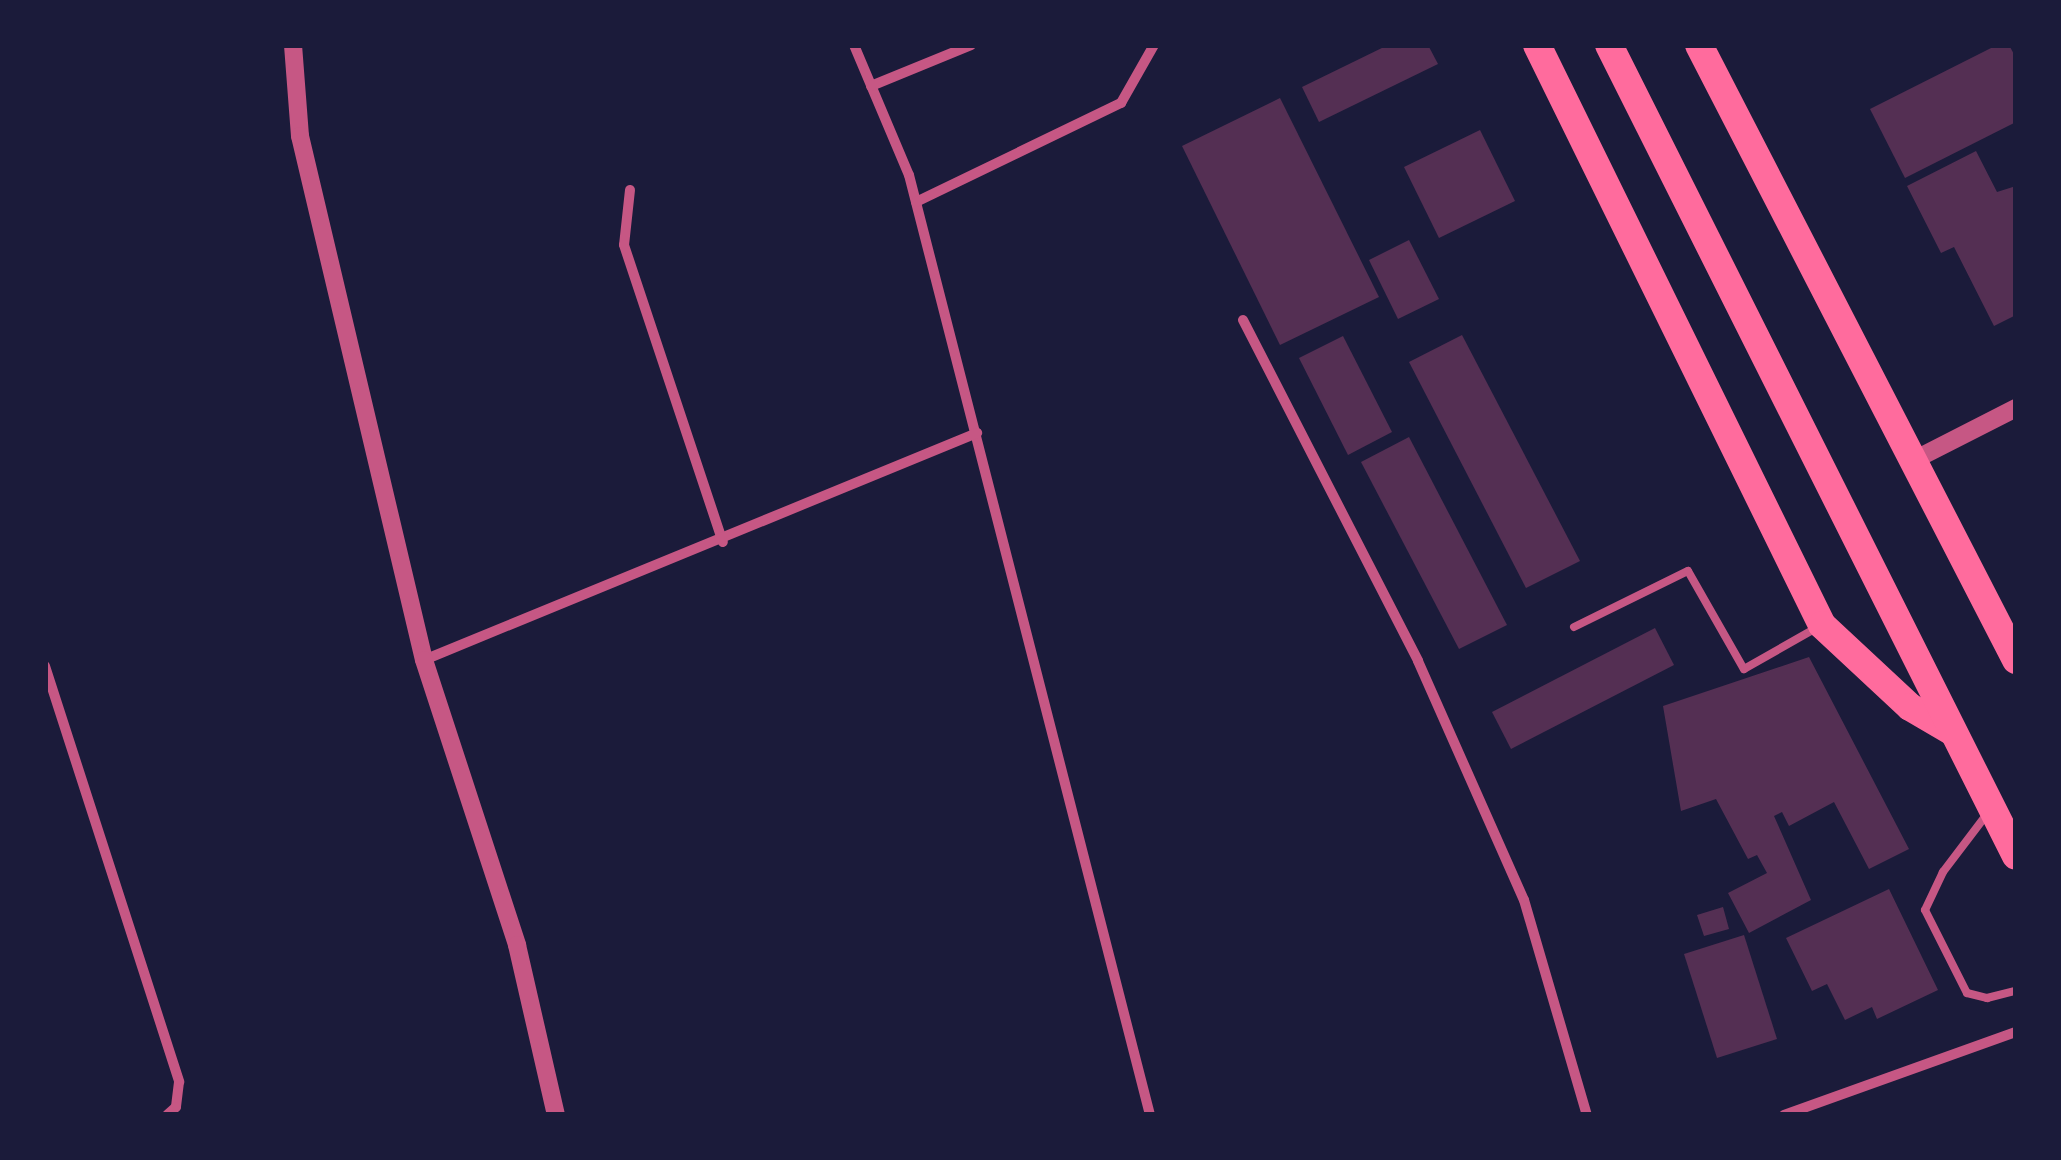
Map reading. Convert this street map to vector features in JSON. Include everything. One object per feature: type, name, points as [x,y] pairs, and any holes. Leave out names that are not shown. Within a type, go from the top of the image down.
[{"type":"highway","points":[[1536,45],[1822,625],[1910,708],[1952,732]]},
{"type":"highway","points":[[1609,45],[2016,856]]},
{"type":"highway","points":[[1698,45],[2016,660]]},
{"type":"street","points":[[293,45],[300,136],[424,660],[517,945],[556,1115]]},
{"type":"street","points":[[854,45],[916,202],[1150,1115]]},
{"type":"street","points":[[871,86],[971,45]]},
{"type":"street","points":[[916,202],[1121,103],[1154,45]]},
{"type":"street","points":[[630,190],[624,245],[723,542]]},
{"type":"street","points":[[1243,320],[1418,661],[1524,900],[1588,1115]]},
{"type":"street","points":[[1912,461],[2016,408]]},
{"type":"street","points":[[424,660],[723,542],[976,433]]},
{"type":"street","points":[[45,666],[179,1082],[171,1111]]},
{"type":"street","points":[[1784,1115],[2016,1032]]},
{"type":"lane","points":[[1574,627],[1688,570],[1744,670],[1822,625]]},
{"type":"lane","points":[[1990,810],[1943,872],[1925,910],[1967,993],[1987,998],[2016,991]]},
{"type":"building","points":[[1388,45],[1428,45],[1438,64],[1319,122],[1302,87]]},
{"type":"building","points":[[1997,45],[2009,45],[2016,58],[2016,122],[1905,178],[1870,109]]},
{"type":"building","points":[[1280,98],[1379,297],[1280,345],[1182,146]]},
{"type":"building","points":[[1480,130],[1515,201],[1439,238],[1404,167]]},
{"type":"building","points":[[1976,151],[1997,192],[2016,186],[2016,315],[1994,326],[1954,247],[1941,253],[1907,186]]},
{"type":"building","points":[[1409,240],[1439,299],[1398,319],[1369,260]]},
{"type":"building","points":[[1462,335],[1580,561],[1526,588],[1409,362]]},
{"type":"building","points":[[1343,336],[1392,432],[1348,455],[1299,358]]},
{"type":"building","points":[[1409,437],[1507,625],[1459,649],[1361,462]]},
{"type":"building","points":[[1655,628],[1674,665],[1511,749],[1492,712]]},
{"type":"building","points":[[1809,657],[1909,849],[1869,869],[1834,802],[1789,826],[1782,812],[1774,816],[1811,900],[1749,933],[1728,893],[1767,873],[1757,855],[1748,859],[1716,799],[1681,811],[1663,706]]},
{"type":"building","points":[[1889,889],[1938,990],[1877,1019],[1872,1007],[1845,1020],[1827,984],[1812,991],[1786,938]]},
{"type":"building","points":[[1723,907],[1729,929],[1704,936],[1697,915]]},
{"type":"building","points":[[1744,935],[1777,1039],[1717,1058],[1684,954]]}]
